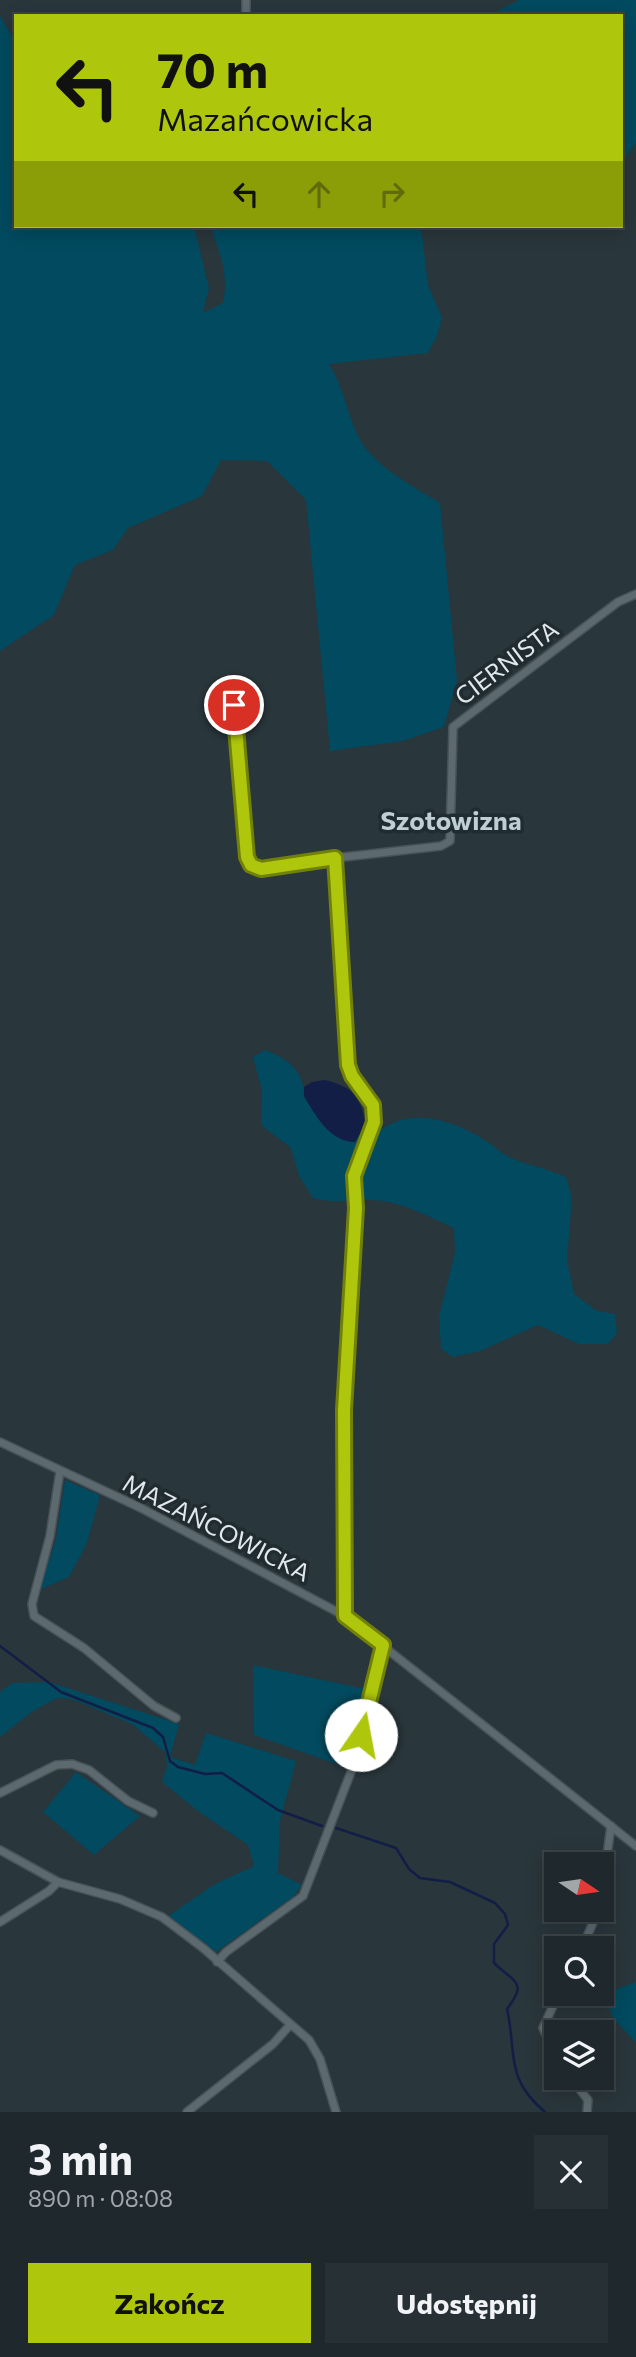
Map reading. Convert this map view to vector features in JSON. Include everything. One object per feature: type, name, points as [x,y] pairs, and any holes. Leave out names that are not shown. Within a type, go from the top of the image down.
[{"type":"street","name":"CIERNISTA","points":[[234,705],[247,857],[251,865],[261,869],[446,845],[453,836],[452,734],[457,723],[618,602],[636,594]]},
{"type":"street","points":[[335,858],[348,1065],[352,1076],[373,1105],[374,1122],[354,1176],[356,1208],[344,1410],[345,1616]]},
{"type":"street","name":"MAZAŃCOWICKA","points":[[0,1441],[141,1508],[345,1616],[636,1846]]},
{"type":"street","points":[[60,1471],[50,1536],[32,1611],[39,1621],[84,1648],[155,1706],[176,1718]]},
{"type":"street","points":[[217,1962],[226,1952],[303,1896],[356,1759],[383,1645]]},
{"type":"street","points":[[0,1793],[56,1765],[72,1765],[89,1770],[128,1801],[153,1813]]},
{"type":"street","points":[[607,1852],[611,1826]]},
{"type":"street","points":[[0,1850],[58,1881],[147,1909],[180,1929],[309,2040],[320,2059],[336,2112]]},
{"type":"street","points":[[0,1922],[49,1891],[58,1881]]},
{"type":"street","points":[[187,2112],[272,2044],[290,2025]]},
{"type":"street","points":[[580,2090],[588,2100],[587,2112]]},
{"type":"shaded area","points":[[519,0],[636,0],[636,143],[623,161],[623,14],[491,14]]},
{"type":"shaded area","points":[[0,16],[14,40],[14,228],[194,228],[209,288],[203,313],[223,303],[225,292],[222,264],[211,228],[421,228],[428,285],[442,318],[428,353],[329,364],[357,434],[372,456],[394,474],[440,503],[457,680],[444,727],[403,741],[330,751],[306,500],[267,461],[221,460],[202,496],[128,528],[113,550],[75,565],[54,615],[0,651]]},
{"type":"shaded area","points":[[265,1050],[281,1057],[298,1073],[304,1088],[304,1097],[362,1135],[366,1124],[382,1129],[407,1119],[435,1119],[463,1128],[505,1155],[566,1177],[572,1197],[567,1260],[574,1294],[597,1311],[615,1314],[617,1333],[608,1344],[579,1344],[538,1325],[480,1351],[453,1357],[441,1349],[439,1316],[455,1253],[454,1228],[388,1202],[313,1198],[299,1176],[291,1148],[261,1125],[262,1091],[253,1057]]},
{"type":"shaded area","points":[[325,1080],[349,1090],[361,1106],[366,1124],[355,1142],[338,1137],[324,1126],[304,1096],[304,1087],[312,1082]]},
{"type":"shaded area","points":[[65,1480],[100,1495],[87,1543],[69,1577],[39,1590],[56,1539]]},
{"type":"shaded area","points":[[253,1665],[365,1689],[345,1767],[254,1735]]},
{"type":"shaded area","points":[[49,1682],[179,1724],[170,1757],[195,1765],[206,1733],[296,1761],[280,1821],[278,1873],[302,1885],[293,1897],[216,1952],[168,1916],[215,1884],[254,1866],[248,1845],[199,1812],[162,1782],[167,1767],[166,1753],[132,1724],[72,1699],[57,1698],[33,1711],[0,1737],[0,1692],[12,1683]]},
{"type":"shaded area","points":[[76,1772],[140,1816],[94,1855],[43,1812]]},
{"type":"shaded area","points":[[636,1982],[636,2043],[613,2018],[609,2006],[614,2006],[614,1990]]},
{"type":"waterway","points":[[0,1646],[61,1692],[153,1728],[163,1737],[170,1761],[178,1767],[205,1774],[222,1773],[278,1810],[322,1826]]},
{"type":"waterway","points":[[336,1828],[396,1848],[409,1869],[420,1878],[450,1882],[495,1903],[505,1914],[508,1925],[494,1944],[494,1963],[513,1979],[518,1988],[507,2009],[514,2064],[523,2088],[545,2112]]},
{"type":"district","name":"Szotowizna","points":[[451,819]]},
{"type":"route","points":[[234,705],[247,857],[251,865],[261,869],[335,858],[348,1065],[352,1076],[373,1105],[374,1122],[354,1176],[356,1208],[344,1410],[345,1616],[383,1645],[361,1735]]}]
